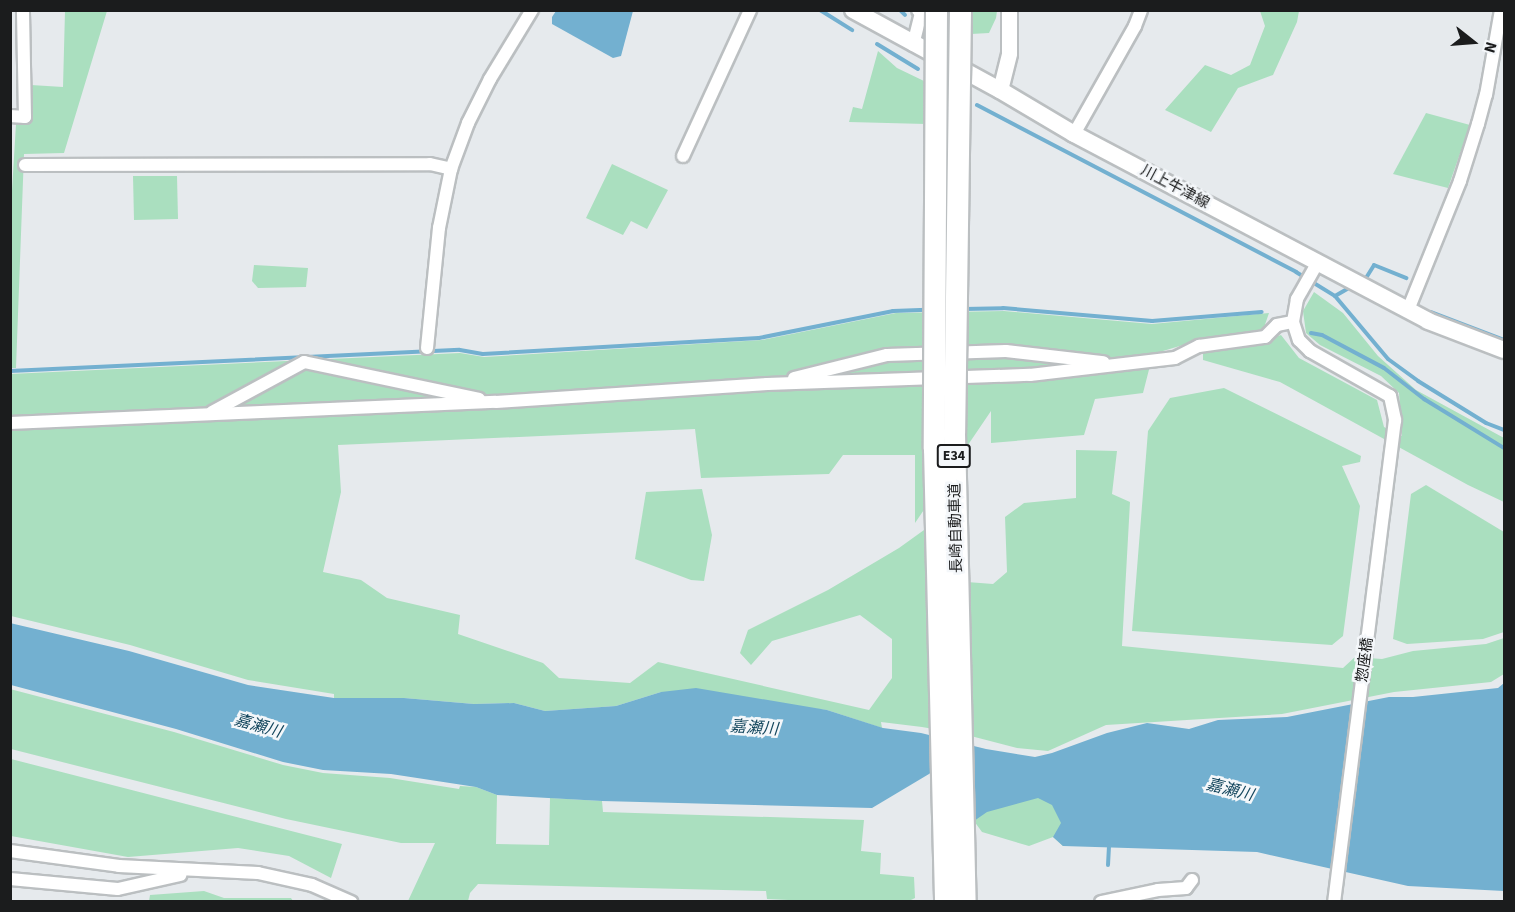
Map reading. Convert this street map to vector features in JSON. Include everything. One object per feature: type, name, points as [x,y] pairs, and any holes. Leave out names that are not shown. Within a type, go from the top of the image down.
[{"type":"highway","name":"長崎自動車道","points":[[936,10],[933,448],[945,902]]},
{"type":"highway","name":"長崎自動車道","points":[[960,10],[954,433],[965,902]]},
{"type":"main road","name":"川上牛津線","points":[[853,10],[1316,266],[1428,321],[1504,350]]},
{"type":"street","points":[[10,116],[25,117],[17,49],[22,10]]},
{"type":"street","points":[[427,348],[439,228],[451,169],[468,123],[490,79],[531,10]]},
{"type":"street","points":[[683,156],[750,10]]},
{"type":"street","points":[[913,45],[921,13],[918,10]]},
{"type":"street","points":[[1000,90],[1009,53],[1009,10]]},
{"type":"street","points":[[1074,134],[1136,26],[1141,10]]},
{"type":"street","points":[[1408,310],[1460,182],[1501,36],[1501,10]]},
{"type":"street","points":[[25,165],[430,164],[451,169]]},
{"type":"street","points":[[10,423],[496,402],[767,384],[1030,375],[1122,365],[1175,358],[1199,346],[1265,337],[1277,325],[1293,322],[1297,300],[1316,266]]},
{"type":"street","name":"惣座橋","points":[[1293,322],[1299,340],[1310,351],[1390,396],[1395,413],[1334,897]]},
{"type":"street","points":[[767,384],[887,356],[1006,351],[1122,365]]},
{"type":"street","points":[[209,414],[304,362],[496,402]]},
{"type":"street","points":[[10,851],[119,866],[196,872],[258,873],[312,885],[351,902]]},
{"type":"street","points":[[10,879],[118,889],[196,872]]},
{"type":"street","points":[[1101,902],[1158,890],[1186,888],[1192,880]]},
{"type":"green space","points":[[65,11],[107,11],[64,153],[24,154],[16,368],[11,368],[10,223],[16,124],[32,123],[31,85],[63,87]]},
{"type":"green space","points":[[971,11],[997,11],[989,33],[971,34]]},
{"type":"green space","points":[[1260,11],[1299,11],[1297,22],[1273,75],[1238,88],[1211,132],[1165,110],[1205,65],[1231,75],[1250,65],[1265,26]]},
{"type":"green space","points":[[878,51],[897,68],[924,81],[926,124],[849,122],[853,107],[862,109]]},
{"type":"green space","points":[[1426,113],[1470,125],[1448,188],[1393,174]]},
{"type":"green space","points":[[612,164],[668,190],[647,229],[631,221],[623,235],[586,218]]},
{"type":"green space","points":[[133,176],[177,176],[178,219],[134,220]]},
{"type":"green space","points":[[254,265],[308,268],[306,287],[258,288],[252,281]]},
{"type":"green space","points":[[1314,292],[1343,313],[1378,356],[1416,390],[1504,438],[1504,502],[1468,485],[1280,382],[1203,360],[1203,339],[1153,354],[1143,393],[1095,399],[1084,435],[991,443],[991,411],[915,523],[915,455],[843,455],[829,474],[701,478],[695,429],[338,445],[341,492],[323,572],[361,580],[387,598],[460,615],[458,634],[543,663],[559,678],[630,683],[658,662],[869,710],[892,678],[892,639],[860,615],[772,641],[751,665],[740,653],[748,630],[828,590],[899,548],[924,530],[967,480],[967,582],[993,584],[1007,572],[1005,517],[1024,503],[1076,498],[1076,450],[1117,451],[1112,494],[1130,502],[1122,646],[1343,668],[1355,657],[1382,659],[1413,651],[1486,644],[1504,638],[1504,674],[1491,682],[1394,692],[1282,714],[1106,725],[1048,751],[1017,748],[967,735],[922,727],[881,722],[882,728],[827,710],[661,692],[616,706],[545,711],[514,703],[474,704],[404,698],[334,698],[334,694],[248,680],[130,645],[11,616],[10,374],[460,353],[484,357],[762,340],[896,313],[1004,311],[1152,324],[1269,313],[1259,342],[1281,335],[1299,358],[1377,400],[1384,427],[1402,436],[1399,393],[1381,376],[1320,345],[1306,333],[1303,311]]},
{"type":"green space","points":[[1224,388],[1361,456],[1360,462],[1342,466],[1360,506],[1343,636],[1332,645],[1132,631],[1148,431],[1170,398]]},
{"type":"green space","points":[[1426,485],[1504,532],[1504,632],[1483,639],[1407,644],[1393,639],[1411,494]]},
{"type":"green space","points":[[702,489],[712,535],[704,581],[691,580],[635,559],[646,492]]},
{"type":"green space","points":[[10,689],[174,732],[283,765],[323,773],[390,778],[459,789],[460,786],[476,787],[497,795],[496,844],[549,845],[550,798],[602,801],[603,812],[864,820],[861,851],[881,853],[880,874],[914,877],[915,898],[907,902],[810,901],[767,899],[766,891],[478,884],[470,893],[468,901],[408,901],[435,843],[401,843],[286,819],[11,749]]},
{"type":"green space","points":[[11,759],[342,844],[331,878],[289,856],[238,848],[128,857],[11,836]]},
{"type":"green space","points":[[1041,786],[1056,797],[1073,839],[1063,846],[1053,837],[1029,846],[982,832],[974,821],[919,822]]},
{"type":"green space","points":[[204,891],[224,898],[291,898],[293,901],[149,901],[150,895]]},
{"type":"water","points":[[556,11],[633,11],[621,56],[613,58],[552,24],[552,17]]},
{"type":"water","name":"嘉瀬川","points":[[10,623],[129,651],[248,685],[334,698],[404,698],[474,704],[514,703],[545,711],[616,706],[661,692],[696,688],[827,710],[883,728],[921,733],[986,749],[1035,757],[1107,733],[1147,723],[1189,729],[1218,720],[1287,717],[1389,697],[1413,697],[1498,688],[1504,683],[1504,891],[1408,886],[1257,852],[1063,846],[1053,837],[1061,823],[1052,805],[1038,798],[987,812],[974,821],[919,822],[872,808],[602,801],[497,795],[476,787],[391,774],[323,770],[283,762],[176,729],[11,685]]},
{"type":"pier","points":[[967,743],[974,824],[918,825],[874,812],[872,808],[929,774]]},
{"type":"waterway","points":[[820,10],[852,30]]},
{"type":"waterway","points":[[900,10],[905,15]]},
{"type":"waterway","points":[[877,44],[918,69]]},
{"type":"waterway","points":[[977,105],[1296,272],[1335,296],[1388,359],[1418,381],[1486,423],[1504,430]]},
{"type":"waterway","points":[[1366,278],[1374,265],[1407,278]]},
{"type":"waterway","points":[[1335,296],[1349,288]]},
{"type":"waterway","points":[[964,309],[1003,308],[1152,321],[1262,312]]},
{"type":"waterway","points":[[10,371],[460,350],[483,354],[759,338],[893,311],[927,310]]},
{"type":"waterway","points":[[1431,312],[1504,340]]},
{"type":"waterway","points":[[1311,333],[1322,335],[1384,368],[1424,399],[1504,448]]},
{"type":"waterway","points":[[1108,865],[1109,845]]}]
